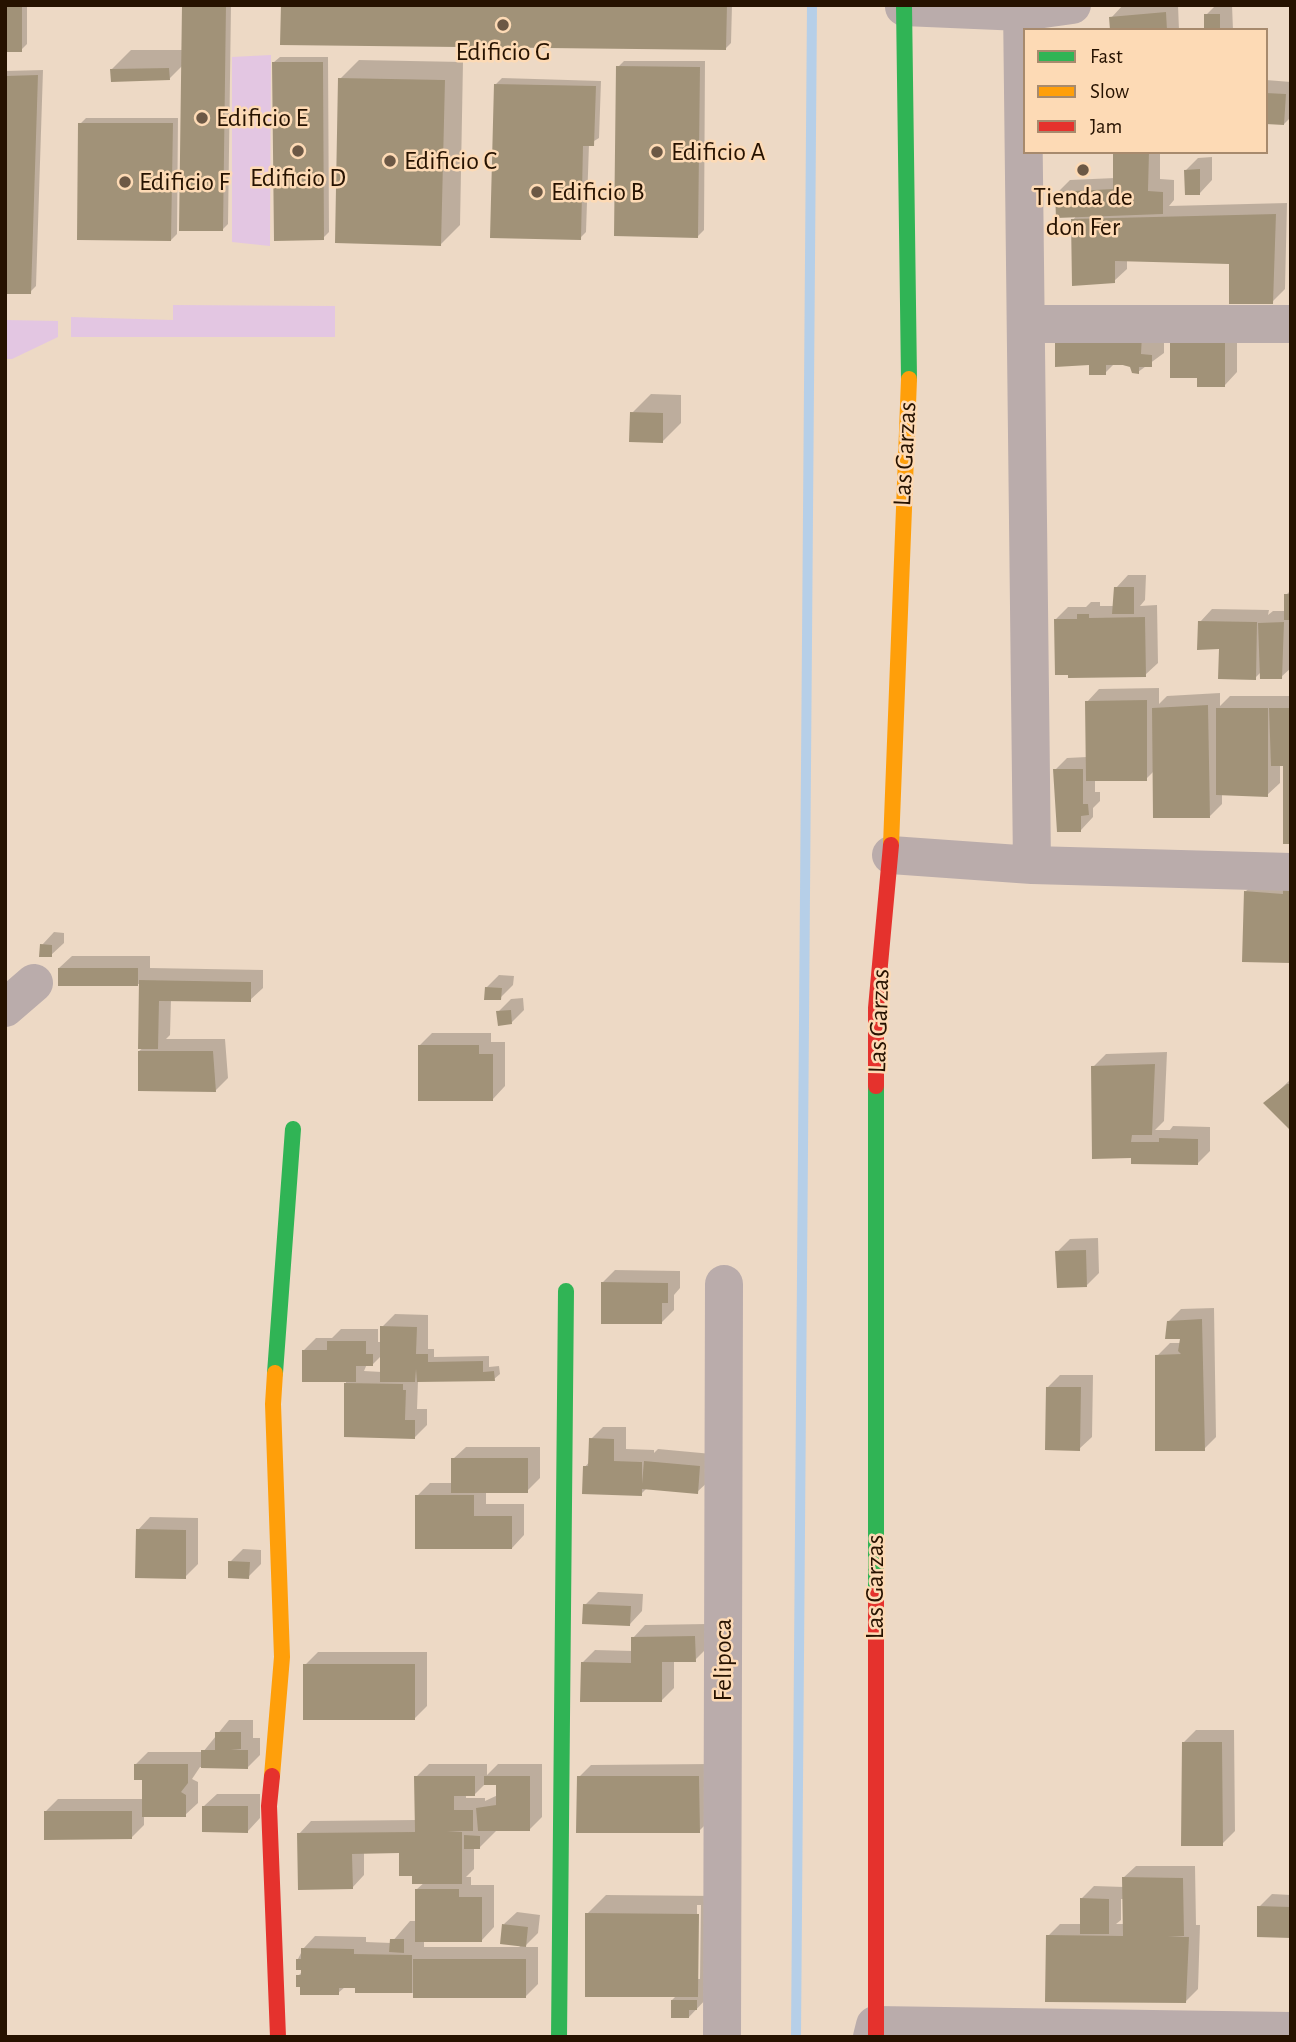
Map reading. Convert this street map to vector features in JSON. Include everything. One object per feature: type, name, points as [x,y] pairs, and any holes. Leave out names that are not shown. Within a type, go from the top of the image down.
[{"type":"street","points":[[904,6],[1022,9],[1072,5]]},
{"type":"street","name":"Las Garzas","points":[[874,2033],[876,1008],[891,855],[910,344],[904,6]]},
{"type":"street","points":[[1022,9],[1023,62]]},
{"type":"street","points":[[1025,154],[1032,865]]},
{"type":"street","points":[[1028,324],[1291,324]]},
{"type":"street","points":[[891,855],[1032,865],[1291,872]]},
{"type":"street","points":[[5,1008],[34,983]]},
{"type":"street","points":[[278,2037],[269,1806],[282,1657],[273,1404],[293,1129]]},
{"type":"street","name":"Felipoca","points":[[722,2037],[724,1284]]},
{"type":"street","points":[[559,2037],[566,1291]]},
{"type":"street","points":[[874,2033],[1291,2031]]},
{"type":"shaded area","points":[[271,55],[270,246],[232,242],[232,57]]},
{"type":"shaded area","points":[[173,305],[335,306],[335,337],[71,337],[71,317],[173,320]]},
{"type":"shaded area","points":[[5,320],[58,321],[58,337],[12,359],[5,359]]},
{"type":"building","points":[[5,5],[22,5],[22,52],[5,52]]},
{"type":"building","name":"Edificio E","points":[[182,5],[226,5],[223,231],[179,231]]},
{"type":"building","name":"Edificio G","points":[[281,5],[727,5],[726,50],[280,45]]},
{"type":"building","points":[[1166,12],[1167,28],[1110,28],[1109,17]]},
{"type":"building","points":[[1204,14],[1220,14],[1220,28],[1204,28]]},
{"type":"building","name":"Edificio D","points":[[272,62],[323,62],[324,240],[274,241]]},
{"type":"building","name":"Edificio A","points":[[616,66],[700,67],[698,238],[614,236]]},
{"type":"building","points":[[169,68],[170,80],[111,82],[110,69]]},
{"type":"building","points":[[38,75],[31,294],[5,294],[5,76]]},
{"type":"building","name":"Edificio C","points":[[338,78],[445,80],[441,246],[335,243]]},
{"type":"building","name":"Edificio B","points":[[494,84],[596,86],[594,146],[583,146],[581,240],[490,238]]},
{"type":"building","points":[[1268,93],[1286,94],[1284,125],[1268,124]]},
{"type":"building","name":"Edificio F","points":[[78,123],[173,123],[171,241],[77,240]]},
{"type":"building","points":[[1113,154],[1149,154],[1148,191],[1163,192],[1163,214],[1056,218],[1055,192],[1113,189]]},
{"type":"building","points":[[1200,169],[1200,195],[1185,195],[1184,170]]},
{"type":"building","points":[[1276,214],[1273,304],[1229,304],[1229,264],[1115,261],[1115,283],[1072,286],[1071,219]]},
{"type":"building","points":[[1055,334],[1142,335],[1141,354],[1152,355],[1152,367],[1139,367],[1139,374],[1132,373],[1130,367],[1123,365],[1106,365],[1106,375],[1089,375],[1089,365],[1055,367]]},
{"type":"building","points":[[1170,338],[1225,338],[1225,387],[1197,387],[1197,378],[1170,378]]},
{"type":"building","points":[[630,412],[663,413],[663,443],[629,442]]},
{"type":"building","points":[[1114,587],[1134,587],[1134,614],[1112,614]]},
{"type":"building","points":[[1284,594],[1291,594],[1291,620],[1284,620]]},
{"type":"building","points":[[1077,614],[1089,614],[1089,618],[1145,617],[1146,677],[1068,678],[1068,675],[1055,675],[1054,619],[1077,619]]},
{"type":"building","points":[[1198,621],[1257,622],[1256,680],[1218,679],[1219,649],[1197,650]]},
{"type":"building","points":[[1284,622],[1282,679],[1260,679],[1258,623]]},
{"type":"building","points":[[1147,700],[1147,781],[1086,781],[1085,701]]},
{"type":"building","points":[[1208,705],[1210,818],[1153,818],[1152,708]]},
{"type":"building","points":[[1216,708],[1268,708],[1268,797],[1216,795]]},
{"type":"building","points":[[1269,708],[1291,708],[1291,844],[1283,844],[1283,766],[1271,766]]},
{"type":"building","points":[[1053,769],[1083,769],[1083,804],[1088,804],[1089,815],[1081,816],[1081,832],[1057,832]]},
{"type":"building","points":[[1283,887],[1291,887],[1291,963],[1242,962],[1244,891],[1283,894]]},
{"type":"building","points":[[40,944],[52,945],[52,957],[39,957]]},
{"type":"building","points":[[58,968],[138,968],[138,986],[58,986]]},
{"type":"building","points":[[139,980],[251,982],[251,1002],[159,1001],[158,1049],[138,1049]]},
{"type":"building","points":[[485,987],[502,988],[501,1000],[484,1000]]},
{"type":"building","points":[[511,1010],[512,1024],[498,1026],[496,1011]]},
{"type":"building","points":[[418,1045],[479,1045],[479,1054],[493,1054],[493,1101],[418,1101]]},
{"type":"building","points":[[138,1051],[213,1051],[216,1092],[138,1091]]},
{"type":"building","points":[[1155,1064],[1152,1135],[1132,1135],[1131,1142],[1159,1142],[1159,1138],[1198,1139],[1198,1165],[1131,1164],[1131,1158],[1092,1159],[1091,1066]]},
{"type":"building","points":[[1287,1084],[1291,1084],[1291,1131],[1263,1103]]},
{"type":"building","points":[[1086,1250],[1087,1287],[1057,1288],[1055,1251]]},
{"type":"building","points":[[601,1282],[668,1283],[668,1303],[662,1303],[662,1324],[601,1324]]},
{"type":"building","points":[[1202,1319],[1205,1451],[1155,1451],[1155,1355],[1181,1354],[1178,1351],[1180,1339],[1165,1339],[1167,1321]]},
{"type":"building","points":[[380,1326],[417,1327],[416,1354],[428,1354],[428,1362],[483,1361],[483,1372],[494,1371],[495,1381],[417,1382],[416,1369],[415,1382],[380,1382]]},
{"type":"building","points":[[327,1341],[366,1341],[366,1354],[373,1354],[373,1366],[356,1366],[356,1382],[302,1382],[302,1350],[327,1350]]},
{"type":"building","points":[[344,1383],[403,1384],[403,1390],[406,1390],[405,1420],[415,1420],[415,1439],[344,1437]]},
{"type":"building","points":[[1046,1387],[1081,1387],[1080,1451],[1045,1450]]},
{"type":"building","points":[[589,1438],[614,1439],[614,1461],[642,1462],[642,1484],[644,1461],[700,1466],[698,1494],[642,1489],[642,1496],[582,1494],[583,1466],[588,1466]]},
{"type":"building","points":[[451,1458],[528,1458],[528,1493],[451,1493]]},
{"type":"building","points":[[415,1495],[474,1495],[474,1516],[512,1516],[512,1549],[415,1549]]},
{"type":"building","points":[[136,1529],[186,1530],[186,1579],[135,1578]]},
{"type":"building","points":[[228,1561],[250,1562],[249,1579],[228,1578]]},
{"type":"building","points":[[583,1604],[631,1606],[630,1626],[582,1624]]},
{"type":"building","points":[[695,1636],[696,1662],[662,1662],[662,1702],[580,1702],[581,1662],[631,1663],[631,1637]]},
{"type":"building","points":[[303,1664],[415,1664],[415,1720],[303,1720]]},
{"type":"building","points":[[215,1732],[241,1732],[241,1749],[231,1750],[248,1750],[248,1769],[201,1768],[201,1750],[215,1750]]},
{"type":"building","points":[[1182,1742],[1222,1742],[1223,1846],[1181,1846]]},
{"type":"building","points":[[134,1764],[188,1764],[188,1783],[181,1792],[186,1795],[186,1817],[142,1817],[142,1780],[134,1780]]},
{"type":"building","points":[[414,1776],[475,1776],[475,1796],[454,1796],[454,1810],[473,1810],[473,1831],[447,1831],[462,1832],[462,1884],[412,1884],[412,1876],[399,1876],[399,1853],[352,1854],[353,1889],[298,1890],[297,1833],[415,1832]]},
{"type":"building","points":[[484,1776],[530,1776],[530,1831],[478,1831],[476,1808],[496,1805],[496,1785],[484,1785]]},
{"type":"building","points":[[577,1776],[699,1776],[700,1833],[576,1833]]},
{"type":"building","points":[[202,1806],[248,1806],[248,1833],[202,1832]]},
{"type":"building","points":[[44,1811],[132,1811],[132,1839],[44,1840]]},
{"type":"building","points":[[464,1835],[480,1836],[480,1849],[464,1849]]},
{"type":"building","points":[[1122,1877],[1183,1878],[1184,1936],[1168,1937],[1189,1937],[1186,2003],[1045,2002],[1046,1935],[1123,1936]]},
{"type":"building","points":[[415,1889],[459,1889],[459,1897],[482,1897],[482,1942],[415,1942]]},
{"type":"building","points":[[1080,1898],[1109,1899],[1109,1934],[1080,1934]]},
{"type":"building","points":[[1257,1906],[1291,1907],[1291,1938],[1257,1937]]},
{"type":"building","points":[[585,1913],[699,1914],[698,1997],[585,1997]]},
{"type":"building","points":[[502,1924],[528,1927],[526,1947],[500,1944]]},
{"type":"building","points":[[390,1939],[404,1939],[404,1953],[389,1952]]},
{"type":"building","points":[[301,1948],[354,1949],[354,1954],[412,1955],[412,1993],[355,1993],[355,1988],[339,1988],[339,1995],[300,1995],[300,1987],[296,1987],[296,1975],[301,1975],[301,1970],[296,1970],[296,1959],[301,1959]]},
{"type":"building","points":[[413,1959],[526,1959],[526,1998],[413,1998]]},
{"type":"building","points":[[671,2000],[697,2000],[697,2010],[689,2010],[689,2018],[671,2018]]},
{"type":"waterway","points":[[796,2037],[812,5]]},
{"type":"traffic: fast","points":[[904,5],[909,379]]},
{"type":"traffic: fast","points":[[876,1086],[876,1593]]},
{"type":"traffic: fast","points":[[275,1373],[293,1129]]},
{"type":"traffic: fast","points":[[559,2037],[566,1291]]},
{"type":"traffic: slow","points":[[891,845],[909,379]]},
{"type":"traffic: slow","points":[[272,1776],[282,1657],[273,1404],[275,1373]]},
{"type":"traffic: jam","points":[[876,1086],[876,1008],[891,845]]},
{"type":"traffic: jam","points":[[876,1593],[876,2037]]},
{"type":"traffic: jam","points":[[272,1776],[269,1806],[278,2037]]},
{"type":"place","name":"Edificio G","points":[[503,25]]},
{"type":"place","name":"Edificio E","points":[[202,118]]},
{"type":"place","name":"Edificio D","points":[[298,151]]},
{"type":"place","name":"Edificio A","points":[[657,152]]},
{"type":"place","name":"Edificio C","points":[[390,161]]},
{"type":"place","name":"Tienda de don Fer","points":[[1083,170]]},
{"type":"place","name":"Edificio F","points":[[125,182]]},
{"type":"place","name":"Edificio B","points":[[537,192]]}]
